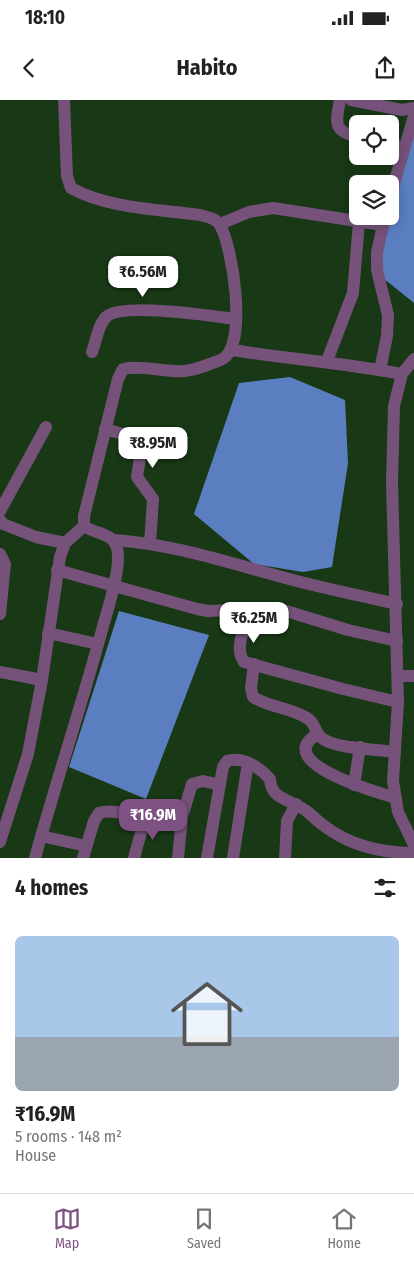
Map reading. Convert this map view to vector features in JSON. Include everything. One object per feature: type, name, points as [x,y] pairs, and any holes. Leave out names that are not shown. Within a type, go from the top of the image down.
[{"type":"street","points":[[0,842],[28,754],[42,680],[57,570],[65,543],[84,526],[84,516],[118,379],[123,369],[133,367],[178,372],[194,370],[223,358],[232,350],[235,338],[235,286],[232,263],[220,224],[212,218],[200,215],[126,205],[83,194],[71,188],[67,176],[64,100]]},
{"type":"street","points":[[340,100],[336,119],[339,129],[344,134],[349,135]]},
{"type":"street","points":[[351,100],[402,110],[414,108]]},
{"type":"street","points":[[396,175],[414,116]]},
{"type":"street","points":[[399,147],[404,148]]},
{"type":"street","points":[[220,224],[249,212],[273,208],[349,220]]},
{"type":"street","points":[[327,361],[352,293],[359,225]]},
{"type":"street","points":[[380,370],[387,336],[388,315],[377,270],[377,252],[382,225]]},
{"type":"street","points":[[92,352],[102,322],[108,315],[118,312],[175,311],[235,319]]},
{"type":"street","points":[[232,350],[292,360],[327,361],[402,374]]},
{"type":"street","points":[[414,359],[402,374],[394,406],[392,482],[398,676],[393,781],[398,812],[414,845]]},
{"type":"street","points":[[0,511],[46,426]]},
{"type":"street","points":[[105,429],[130,436],[138,441],[141,451],[138,477],[154,499],[150,543]]},
{"type":"street","points":[[0,520],[3,524],[36,537],[65,543]]},
{"type":"street","points":[[84,526],[93,532],[114,540],[150,543],[224,559],[278,576],[397,604]]},
{"type":"street","points":[[35,858],[114,586],[118,549],[114,540]]},
{"type":"street","points":[[0,554],[5,564],[0,614]]},
{"type":"street","points":[[57,570],[197,609],[208,611],[231,610],[251,616]]},
{"type":"street","points":[[397,641],[266,607],[256,608],[251,616],[240,644],[239,654],[244,662],[398,702]]},
{"type":"street","points":[[48,633],[98,644]]},
{"type":"street","points":[[254,664],[250,688],[253,697],[263,703],[306,718],[314,724],[318,734],[323,739],[335,743],[395,752]]},
{"type":"street","points":[[0,672],[42,680]]},
{"type":"street","points":[[398,676],[414,676]]},
{"type":"street","points":[[318,734],[311,738],[306,746],[307,756],[314,765],[354,785],[396,798]]},
{"type":"street","points":[[354,785],[360,747]]},
{"type":"street","points":[[207,858],[223,767],[227,761],[234,759],[248,763],[264,772],[270,779],[271,788],[275,795],[296,804],[323,826],[363,853],[379,851],[414,852]]},
{"type":"street","points":[[234,858],[248,763]]},
{"type":"street","points":[[178,858],[182,817],[192,784],[202,782],[220,785]]},
{"type":"street","points":[[285,858],[287,820],[296,804]]},
{"type":"street","points":[[41,836],[85,852],[94,821],[99,813],[107,810],[145,818],[170,819],[182,817]]},
{"type":"street","points":[[134,858],[145,818]]},
{"type":"water","points":[[414,131],[414,303],[383,278],[380,244],[386,225],[399,225],[399,181]]},
{"type":"water","points":[[290,377],[345,400],[348,463],[332,567],[303,572],[254,564],[194,514],[239,383]]},
{"type":"water","points":[[119,611],[209,635],[146,799],[69,767]]}]
